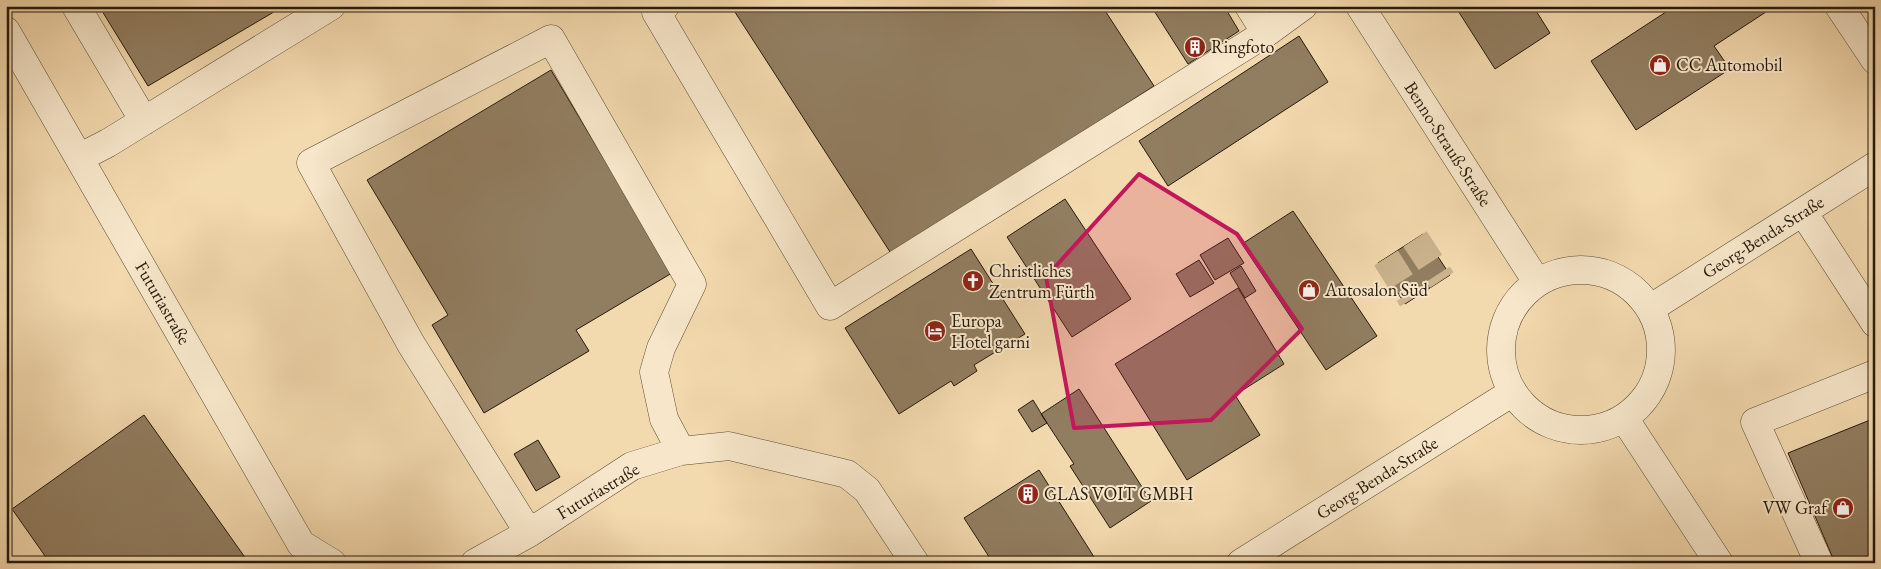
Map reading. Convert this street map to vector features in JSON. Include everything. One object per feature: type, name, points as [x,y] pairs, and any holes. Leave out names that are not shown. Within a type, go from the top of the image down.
[{"type":"street","points":[[76,6],[144,121]]},
{"type":"street","points":[[79,158],[144,121],[331,6]]},
{"type":"street","points":[[665,6],[656,12],[830,306],[1266,33],[1303,6]]},
{"type":"street","points":[[1248,6],[1266,33]]},
{"type":"street","name":"Benno-Strauß-Straße","points":[[1360,6],[1537,282]]},
{"type":"street","points":[[1839,6],[1875,60]]},
{"type":"street","name":"Futuriastraße","points":[[6,31],[301,544],[332,563]]},
{"type":"street","points":[[529,533],[411,344],[311,163],[551,39],[692,284],[661,348],[654,372],[664,419],[681,450]]},
{"type":"street","name":"Georg-Benda-Straße","points":[[1651,308],[1875,166]]},
{"type":"street","points":[[1803,212],[1875,322]]},
{"type":"street","points":[[1586,269],[1612,274],[1634,288],[1651,308],[1660,331],[1662,356],[1656,381],[1643,402],[1624,418],[1600,428],[1575,430],[1551,424],[1529,412],[1512,392],[1503,370],[1501,345],[1506,320],[1518,299],[1537,282],[1561,271],[1586,269]]},
{"type":"street","points":[[1819,563],[1755,422],[1875,374]]},
{"type":"street","name":"Georg-Benda-Straße","points":[[1241,563],[1512,392]]},
{"type":"street","points":[[1624,418],[1718,563]]},
{"type":"street","name":"Futuriastraße","points":[[475,563],[529,533],[632,466],[681,450],[729,446],[847,474],[867,490],[915,563]]},
{"type":"highlighted area","points":[[1139,174],[1237,234],[1302,329],[1211,420],[1074,428],[1046,277]]},
{"type":"building","points":[[99,6],[284,6],[148,86]]},
{"type":"building","points":[[731,6],[1102,6],[1154,86],[892,255]]},
{"type":"building","name":"Ringfoto","points":[[1151,6],[1224,6],[1239,31],[1188,64]]},
{"type":"building","points":[[1455,6],[1533,6],[1550,33],[1495,69]]},
{"type":"building","name":"CC Automobil","points":[[1675,6],[1775,6],[1714,46],[1730,69],[1636,130],[1591,61]]},
{"type":"building","points":[[1299,36],[1328,82],[1168,186],[1139,141]]},
{"type":"building","points":[[551,70],[672,273],[576,330],[589,351],[484,413],[432,325],[448,315],[367,180]]},
{"type":"building","points":[[1065,199],[1131,299],[1072,337],[1007,237]]},
{"type":"building","name":"Autosalon Süd","points":[[1293,211],[1377,336],[1326,370],[1242,244]]},
{"type":"building","points":[[1423,234],[1450,275],[1405,304],[1378,263]]},
{"type":"building","points":[[1228,238],[1244,263],[1215,280],[1200,255]]},
{"type":"building","name":"Europa Hotel garni","points":[[971,249],[1025,334],[974,365],[977,371],[954,386],[951,381],[899,414],[845,328]]},
{"type":"building","points":[[1199,260],[1214,283],[1190,297],[1176,274]]},
{"type":"building","points":[[1241,266],[1256,291],[1245,298],[1230,273]]},
{"type":"building","points":[[1238,288],[1284,364],[1235,395],[1260,435],[1187,480],[1115,364]]},
{"type":"building","points":[[1079,389],[1151,501],[1110,528],[1070,466],[1074,464],[1041,414]]},
{"type":"building","points":[[1033,400],[1047,423],[1032,432],[1018,410]]},
{"type":"building","points":[[144,415],[249,563],[50,563],[12,509]]},
{"type":"building","name":"VW Graf","points":[[1875,418],[1875,563],[1835,563],[1788,453]]},
{"type":"building","points":[[538,440],[560,477],[536,491],[514,454]]},
{"type":"building","name":"GLAS VOIT GMBH","points":[[1039,470],[1096,560],[1092,563],[993,563],[964,518]]},
{"type":"tunnel","points":[[1415,239],[1442,280]]},
{"type":"tunnel","points":[[1386,258],[1412,299]]},
{"type":"place","name":"Ringfoto","points":[[1195,47]]},
{"type":"place","name":"CC Automobil","points":[[1660,65]]},
{"type":"place","name":"Christliches Zentrum Fürth","points":[[973,281]]},
{"type":"place","name":"Autosalon Süd","points":[[1309,290]]},
{"type":"place","name":"Europa Hotel garni","points":[[935,331]]},
{"type":"place","name":"GLAS VOIT GMBH","points":[[1028,494]]},
{"type":"place","name":"VW Graf","points":[[1843,508]]}]
